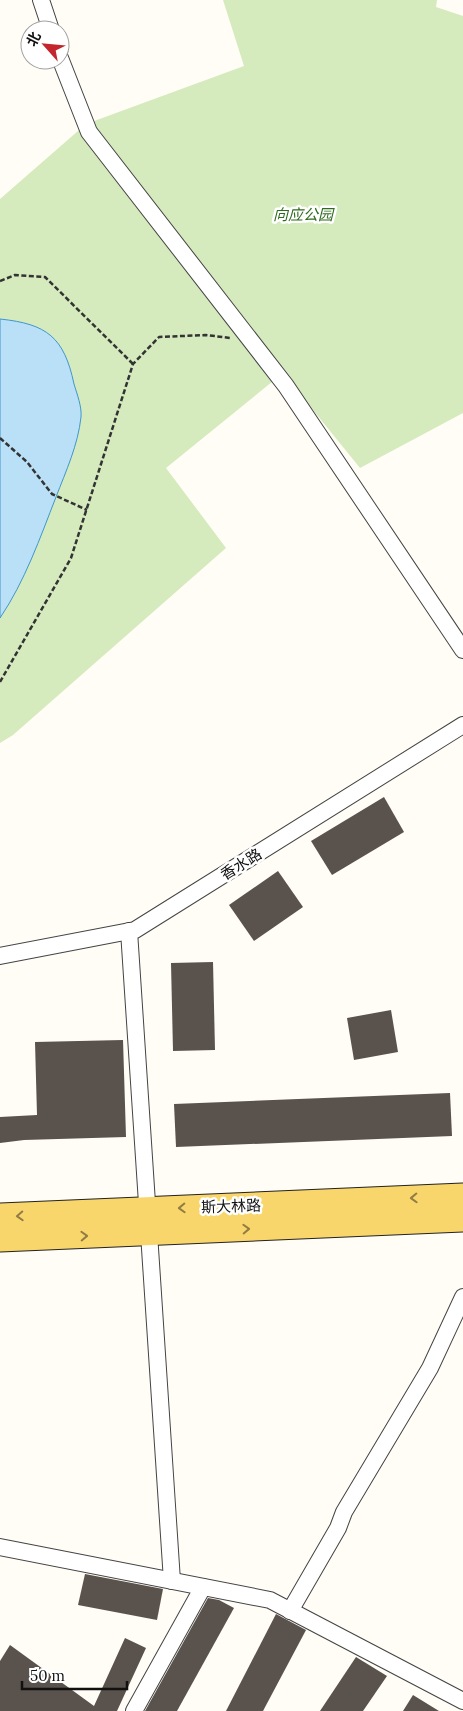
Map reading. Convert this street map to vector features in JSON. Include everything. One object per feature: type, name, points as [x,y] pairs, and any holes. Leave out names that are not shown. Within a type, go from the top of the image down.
[{"type":"main road","name":"斯大林路","points":[[0,1239],[149,1221],[463,1196]]},
{"type":"main road","name":"斯大林路","points":[[0,1216],[149,1221],[463,1220]]},
{"type":"street","points":[[41,0],[48,20]]},
{"type":"street","points":[[65,70],[89,132],[286,386],[463,650]]},
{"type":"street","name":"香水路","points":[[0,956],[135,930],[463,724]]},
{"type":"street","points":[[129,931],[172,1581]]},
{"type":"street","points":[[290,1611],[338,1528],[344,1512],[430,1368],[463,1297]]},
{"type":"street","points":[[0,1547],[270,1600],[463,1701]]},
{"type":"street","points":[[134,1711],[203,1587]]},
{"type":"path","points":[[0,281],[15,275],[45,277],[133,364]]},
{"type":"path","points":[[0,682],[71,558],[133,364],[159,338],[206,335],[249,340]]},
{"type":"path","points":[[0,438],[27,462],[52,494],[87,510]]},
{"type":"green space","name":"向应公园","points":[[223,0],[437,0],[436,7],[463,16],[463,413],[360,468],[283,373],[166,468],[226,548],[13,735],[0,743],[0,199],[86,124],[244,66]]},
{"type":"water","points":[[0,319],[16,321],[41,329],[59,344],[70,368],[81,413],[68,468],[31,559],[17,589],[0,618]]},
{"type":"building","points":[[384,797],[404,832],[332,875],[311,841]]},
{"type":"building","points":[[278,871],[303,907],[254,941],[229,905]]},
{"type":"building","points":[[213,962],[215,1050],[173,1051],[171,963]]},
{"type":"building","points":[[391,1010],[398,1052],[354,1060],[347,1018]]},
{"type":"building","points":[[123,1040],[126,1137],[24,1140],[0,1143],[0,1117],[37,1115],[35,1042]]},
{"type":"building","points":[[450,1093],[452,1136],[176,1147],[174,1104]]},
{"type":"building","points":[[85,1574],[163,1589],[157,1620],[78,1605]]},
{"type":"building","points":[[208,1598],[219,1600],[234,1608],[177,1711],[145,1711]]},
{"type":"building","points":[[276,1614],[306,1630],[263,1711],[226,1711]]},
{"type":"building","points":[[125,1638],[146,1648],[117,1711],[0,1711],[0,1661],[10,1645],[94,1706]]},
{"type":"building","points":[[356,1657],[387,1676],[363,1711],[320,1711]]},
{"type":"building","points":[[413,1695],[439,1711],[403,1711]]}]
